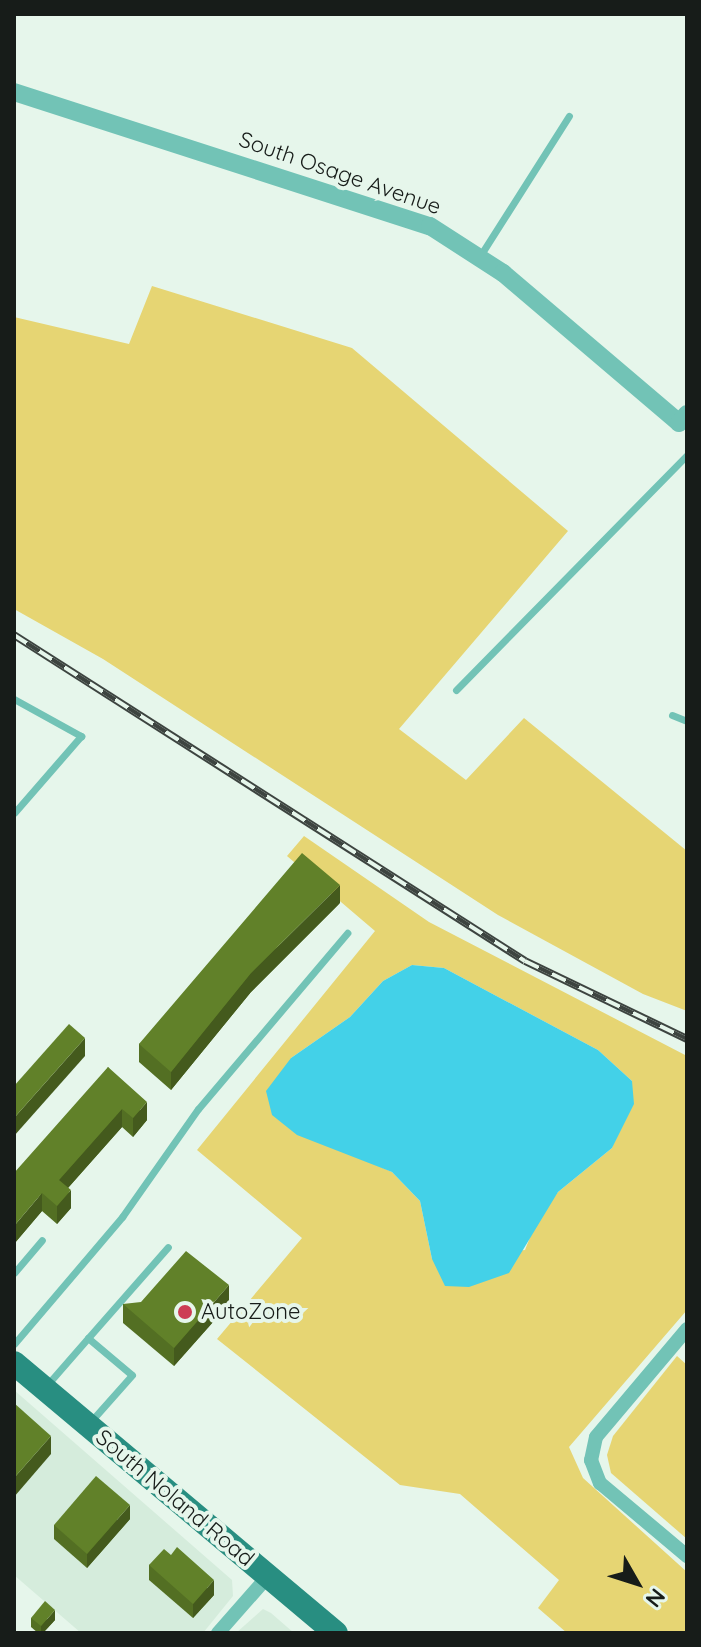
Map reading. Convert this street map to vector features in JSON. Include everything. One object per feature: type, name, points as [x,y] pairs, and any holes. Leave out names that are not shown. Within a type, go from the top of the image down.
[{"type":"main road","name":"South Noland Road","points":[[14,1363],[336,1633]]},
{"type":"street","name":"South Osage Avenue","points":[[14,92],[430,226],[480,256],[684,422]]},
{"type":"street","points":[[687,1329],[596,1437],[591,1460],[600,1483],[687,1556]]},
{"type":"street","points":[[218,1633],[269,1575]]},
{"type":"lane","points":[[480,256],[569,116]]},
{"type":"lane","points":[[456,690],[687,455]]},
{"type":"lane","points":[[14,699],[81,736],[14,813]]},
{"type":"lane","points":[[672,715],[687,721]]},
{"type":"lane","points":[[14,1344],[122,1217],[198,1109],[347,933]]},
{"type":"lane","points":[[14,1273],[42,1240]]},
{"type":"lane","points":[[44,1388],[168,1247]]},
{"type":"lane","points":[[88,1338],[132,1375],[88,1425]]},
{"type":"shaded area","points":[[152,286],[352,348],[568,531],[399,729],[466,780],[524,718],[687,851],[687,1011],[643,994],[498,915],[103,659],[14,609],[14,317],[129,344]]},
{"type":"shaded area","points":[[304,836],[429,922],[687,1056],[687,1310],[569,1447],[583,1478],[687,1572],[687,1633],[567,1633],[538,1608],[559,1580],[460,1494],[400,1485],[217,1339],[302,1238],[197,1150],[375,931],[287,856]],"holes":[[[412,965],[444,968],[598,1050],[632,1081],[612,1148],[558,1192],[538,1217],[525,1250],[432,1259],[420,1201],[392,1172],[358,1157],[291,1058],[350,1017],[383,981]]]},
{"type":"shaded area","points":[[677,1356],[687,1365],[687,1539],[611,1473],[607,1455],[613,1436]]},
{"type":"shaded area","points":[[14,1390],[232,1580],[233,1596],[203,1633],[81,1633],[14,1575]]},
{"type":"shaded area","points":[[263,1609],[271,1613],[294,1633],[236,1633]]},
{"type":"water","points":[[412,965],[444,968],[598,1050],[632,1081],[634,1104],[612,1148],[558,1192],[509,1273],[469,1287],[445,1286],[432,1259],[420,1201],[392,1172],[297,1135],[272,1115],[266,1091],[291,1058],[350,1017],[383,981]]},
{"type":"building","points":[[302,853],[340,885],[251,973],[171,1072],[139,1044]]},
{"type":"building","points":[[69,1024],[85,1038],[14,1118],[14,1086]]},
{"type":"building","points":[[108,1067],[147,1102],[133,1118],[122,1109],[59,1180],[71,1190],[57,1206],[42,1193],[14,1226],[14,1173]]},
{"type":"building","name":"AutoZone","points":[[186,1251],[229,1285],[174,1348],[123,1304],[141,1302]]},
{"type":"building","points":[[14,1403],[51,1436],[14,1478]]},
{"type":"building","points":[[96,1476],[130,1505],[87,1554],[54,1525]]},
{"type":"building","points":[[177,1547],[214,1580],[193,1604],[149,1565],[164,1549],[171,1555]]},
{"type":"building","points":[[45,1601],[55,1610],[41,1626],[31,1618]]},
{"type":"railway","points":[[14,635],[525,961],[687,1039]]},
{"type":"place","name":"AutoZone","points":[[185,1312]]}]
